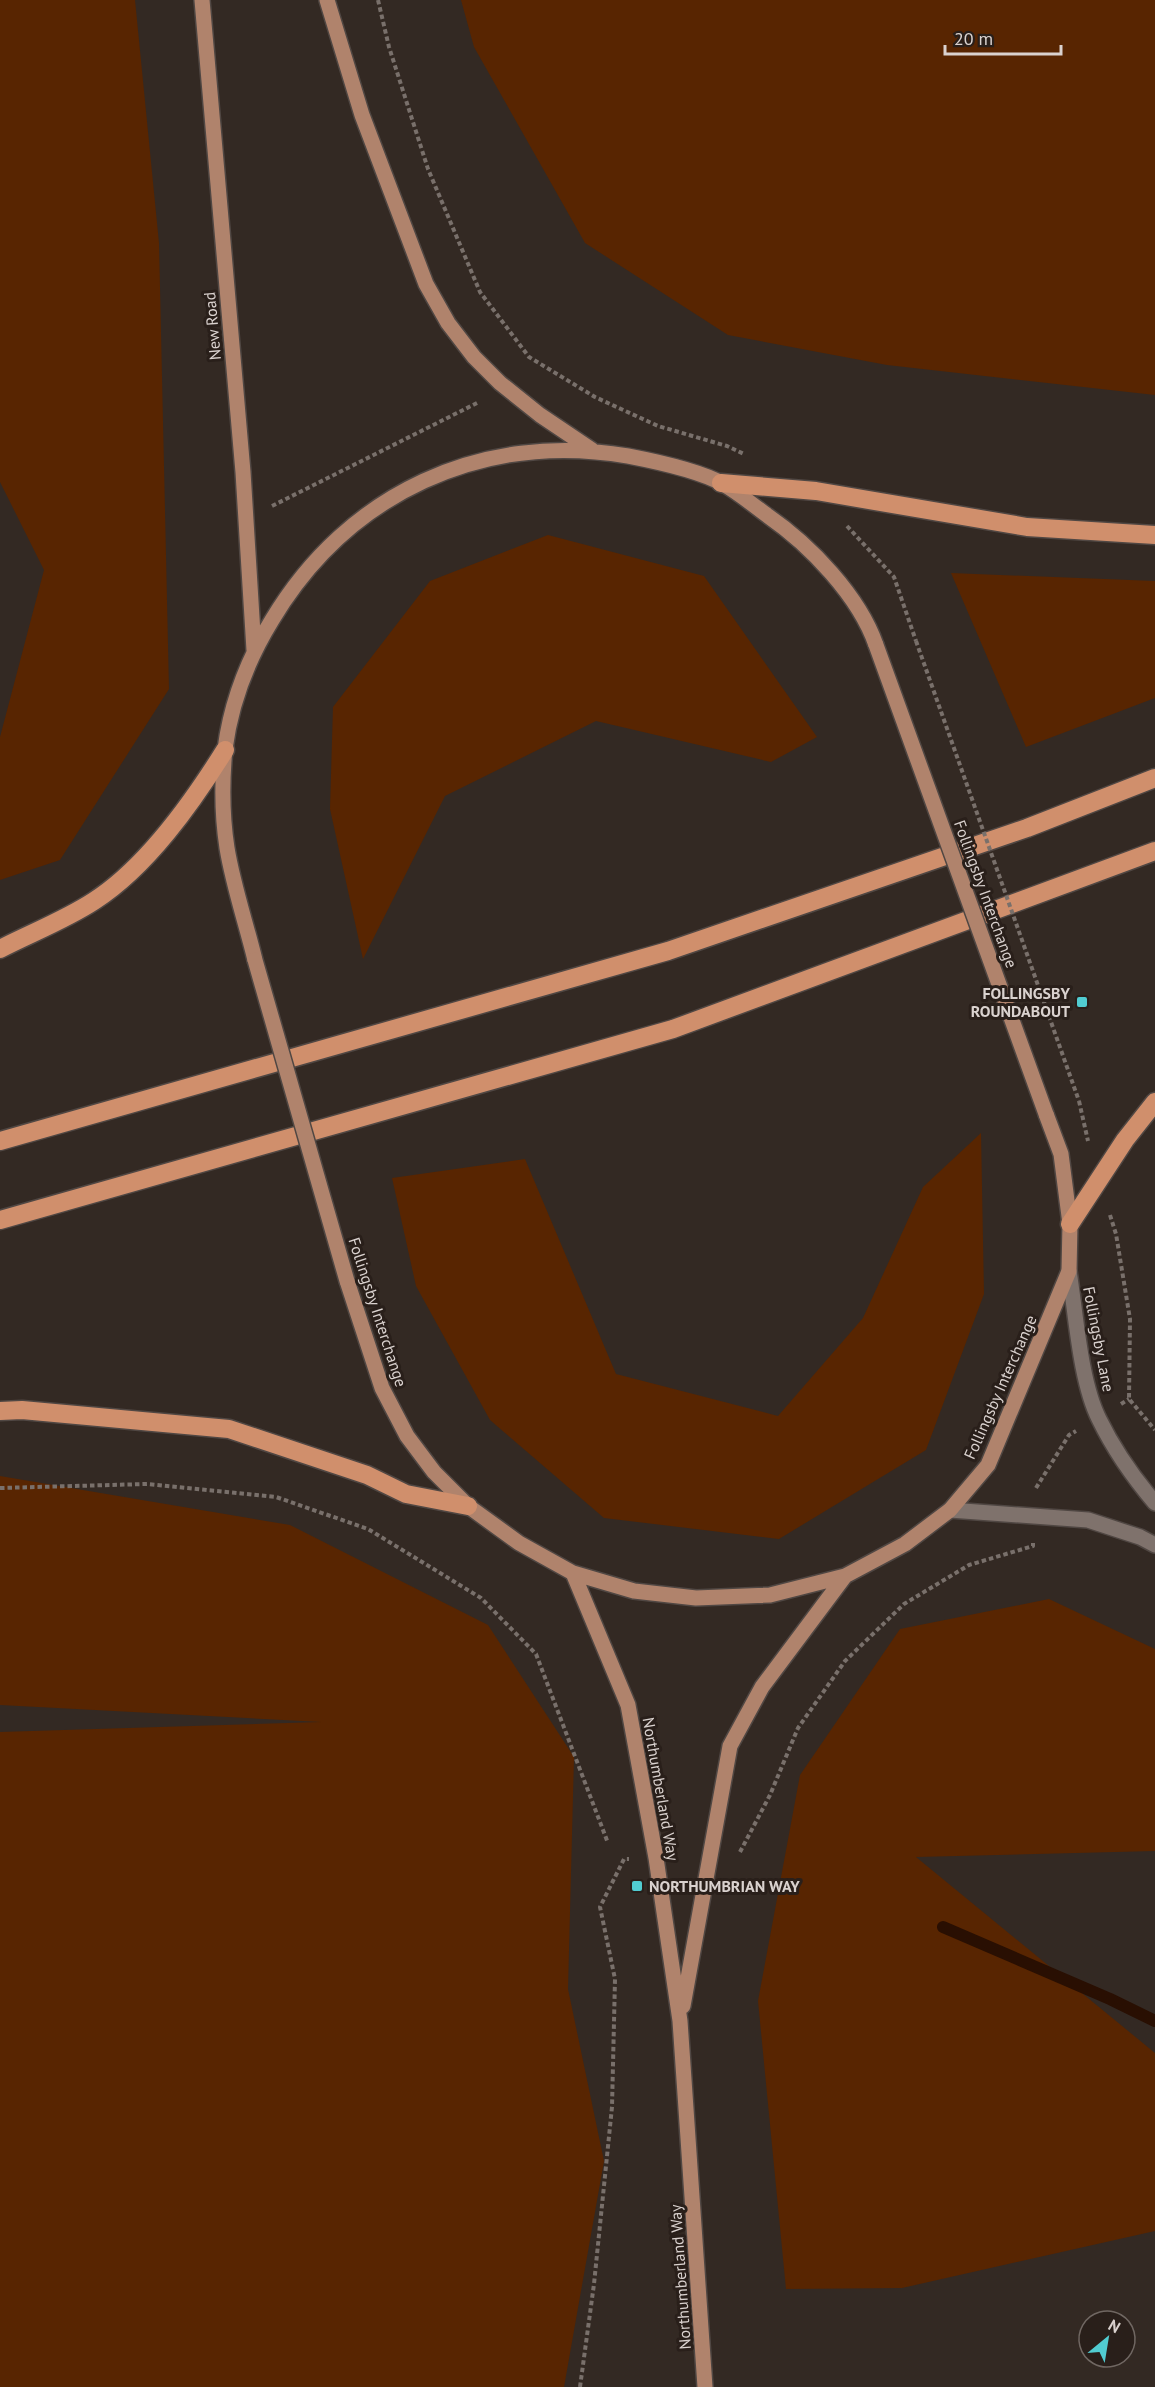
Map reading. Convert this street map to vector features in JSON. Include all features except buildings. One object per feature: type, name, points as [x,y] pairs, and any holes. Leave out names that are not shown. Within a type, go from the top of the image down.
[{"type":"highway","points":[[721,483],[816,491],[1028,527],[1155,536]]},
{"type":"highway","points":[[0,949],[94,901],[139,864],[202,788],[225,750]]},
{"type":"highway","points":[[0,1141],[668,951],[1027,828],[1155,778]]},
{"type":"highway","points":[[0,1220],[673,1029],[1155,851]]},
{"type":"highway","points":[[1070,1224],[1125,1140],[1155,1102]]},
{"type":"highway","points":[[0,1411],[22,1410],[229,1429],[367,1475],[406,1494],[468,1506]]},
{"type":"main road","name":"New Road","points":[[202,0],[243,472],[254,650]]},
{"type":"main road","points":[[327,0],[362,115],[426,284],[448,323],[474,357],[500,383],[540,415],[592,450]]},
{"type":"main road","name":"Follingsby Interchange","points":[[592,450],[656,461],[721,483],[793,534],[839,583],[870,626],[1061,1154],[1070,1224],[1069,1271],[988,1465],[950,1510],[905,1544],[845,1576],[770,1595],[696,1598],[634,1591],[573,1573],[519,1542],[468,1506],[434,1472],[407,1436],[382,1388],[347,1281],[255,960],[227,848],[224,799],[225,750],[238,692],[254,650],[279,607],[304,573],[336,538],[368,512],[399,491],[433,476],[479,460],[525,452],[592,450]]},
{"type":"main road","name":"Northumberland Way","points":[[573,1573],[627,1705],[656,1858],[680,2020],[705,2387]]},
{"type":"main road","name":"Northumberland Way","points":[[680,2020],[730,1746],[762,1686],[845,1576]]},
{"type":"street","name":"Follingsby Lane","points":[[1069,1271],[1086,1381],[1098,1418],[1132,1476],[1155,1503]]},
{"type":"street","points":[[950,1510],[1088,1520],[1140,1537],[1155,1545]]},
{"type":"path","points":[[378,0],[389,47],[428,169],[480,292],[529,357],[595,397],[658,426],[727,446],[746,456]]},
{"type":"path","points":[[272,506],[477,403]]},
{"type":"path","points":[[847,525],[894,577],[1078,1101],[1098,1181],[1116,1234],[1130,1319],[1129,1399],[1155,1430]]},
{"type":"path","points":[[737,1858],[770,1795],[798,1728],[845,1661],[904,1604],[969,1565],[1033,1546],[1035,1490],[1069,1435],[1129,1399]]},
{"type":"path","points":[[0,1488],[147,1484],[276,1497],[368,1529],[481,1598],[536,1654],[608,1843]]},
{"type":"path","points":[[580,2387],[594,2284],[612,2107],[615,1979],[600,1907],[624,1859]]},
{"type":"shaded area","points":[[0,0],[135,0],[159,243],[169,689],[60,860],[0,880],[0,737],[44,570],[0,482]]},
{"type":"shaded area","points":[[461,0],[1155,0],[1155,395],[887,365],[728,335],[585,243],[474,47]]},
{"type":"shaded area","points":[[548,535],[704,576],[817,737],[771,762],[596,721],[445,796],[363,959],[330,809],[333,707],[430,581]]},
{"type":"shaded area","points":[[951,573],[1155,581],[1155,698],[1026,747]]},
{"type":"shaded area","points":[[981,1133],[984,1294],[926,1450],[779,1539],[604,1518],[490,1420],[416,1286],[392,1178],[525,1159],[616,1374],[778,1416],[863,1318],[923,1187]]},
{"type":"shaded area","points":[[0,1476],[290,1525],[488,1625],[574,1757],[568,1989],[604,2161],[564,2387],[0,2387],[0,1732],[321,1722],[0,1705]]},
{"type":"shaded area","points":[[1049,1599],[1155,1649],[1155,1851],[916,1857],[1155,2053],[1155,2231],[902,2288],[786,2289],[758,2001],[800,1775],[900,1629]]},
{"type":"waterway","points":[[943,1927],[1110,1999],[1155,2021]]},
{"type":"place","name":"FOLLINGSBY ROUNDABOUT","points":[[1082,1002]]},
{"type":"place","name":"NORTHUMBRIAN WAY","points":[[637,1886]]}]
